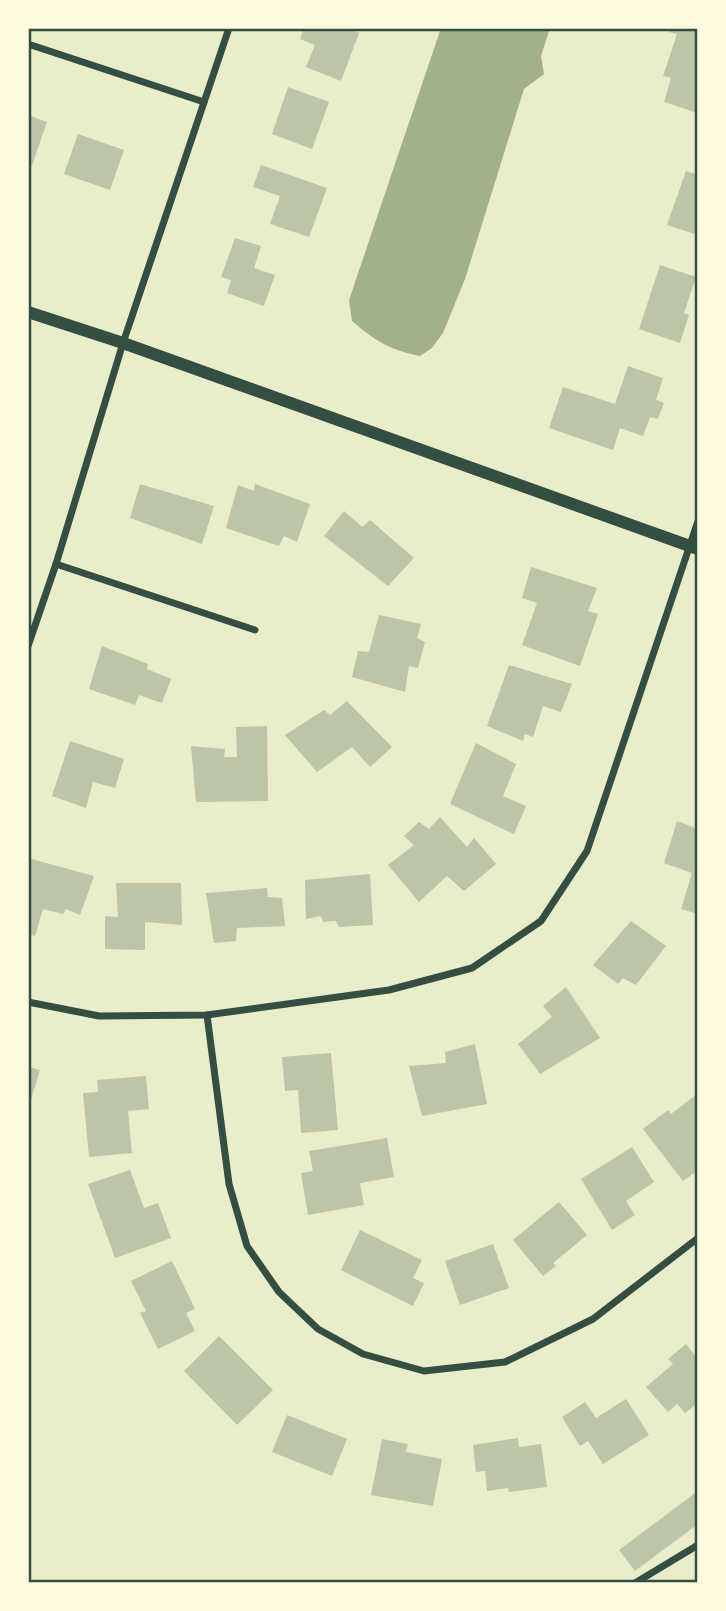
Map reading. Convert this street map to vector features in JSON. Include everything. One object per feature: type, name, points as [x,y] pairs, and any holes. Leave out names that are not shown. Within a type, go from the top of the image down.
[{"type":"street","points":[[28,646],[56,564],[123,343],[229,28]]},
{"type":"street","points":[[28,44],[204,102]]},
{"type":"street","points":[[28,312],[123,343],[694,548]]},
{"type":"street","points":[[28,1002],[99,1016],[206,1015],[389,990],[472,968],[541,921],[587,851],[694,548],[698,521]]},
{"type":"street","points":[[56,564],[255,630]]},
{"type":"street","points":[[206,1015],[229,1184],[247,1246],[279,1292],[317,1329],[363,1354],[424,1371],[505,1362],[593,1320],[698,1238]]},
{"type":"street","points":[[635,1583],[698,1545]]},
{"type":"shaded area","points":[[441,28],[550,28],[541,56],[544,74],[524,89],[465,279],[443,333],[432,348],[420,356],[391,348],[360,328],[352,321],[349,300]]},
{"type":"building","points":[[304,28],[346,28],[359,33],[341,81],[306,67],[315,45],[300,39]]},
{"type":"building","points":[[671,28],[698,28],[698,113],[664,102],[671,78],[663,76],[677,34],[669,32]]},
{"type":"building","points":[[288,87],[329,102],[312,149],[272,134]]},
{"type":"building","points":[[28,115],[47,122],[30,171],[28,170]]},
{"type":"building","points":[[78,134],[124,150],[110,190],[64,174]]},
{"type":"building","points":[[261,165],[327,188],[309,237],[270,224],[280,196],[253,187]]},
{"type":"building","points":[[686,171],[698,175],[698,235],[667,225]]},
{"type":"building","points":[[235,238],[261,246],[254,268],[275,275],[264,306],[227,293],[231,280],[221,277]]},
{"type":"building","points":[[660,265],[696,277],[684,313],[689,315],[680,343],[639,329]]},
{"type":"building","points":[[628,366],[663,378],[656,400],[664,403],[658,419],[650,417],[643,436],[620,428],[613,450],[549,428],[563,387],[615,404]]},
{"type":"building","points":[[140,484],[214,506],[202,544],[130,518]]},
{"type":"building","points":[[255,484],[310,504],[297,542],[284,536],[279,546],[226,528],[238,485],[254,491]]},
{"type":"building","points":[[344,511],[362,527],[370,520],[414,558],[388,586],[324,536]]},
{"type":"building","points":[[531,567],[597,588],[588,611],[598,614],[580,666],[522,645],[537,603],[522,598]]},
{"type":"building","points":[[379,615],[421,624],[417,638],[425,642],[418,668],[409,666],[405,692],[352,677],[358,651],[369,652]]},
{"type":"building","points":[[102,646],[148,664],[147,669],[171,679],[162,703],[139,695],[135,705],[89,689]]},
{"type":"building","points":[[509,665],[572,684],[561,712],[543,706],[533,737],[525,734],[523,741],[487,726]]},
{"type":"building","points":[[347,701],[392,747],[370,767],[352,747],[317,772],[285,735],[324,710],[330,715]]},
{"type":"building","points":[[267,726],[268,801],[196,802],[191,746],[225,749],[224,757],[237,757],[236,727]]},
{"type":"building","points":[[70,741],[124,759],[115,788],[93,782],[86,808],[52,796]]},
{"type":"building","points":[[476,743],[516,764],[503,796],[526,806],[514,834],[450,804]]},
{"type":"building","points":[[440,817],[467,847],[474,838],[496,864],[464,891],[447,876],[419,902],[388,865],[414,845],[404,836],[419,822],[429,829]]},
{"type":"building","points":[[677,821],[698,829],[698,914],[681,909],[692,873],[664,863]]},
{"type":"building","points":[[28,858],[94,876],[80,915],[66,909],[63,914],[43,909],[35,936],[28,934]]},
{"type":"building","points":[[370,874],[373,925],[339,927],[336,921],[323,922],[321,916],[306,919],[305,880]]},
{"type":"building","points":[[116,883],[181,883],[182,925],[145,922],[145,950],[105,949],[105,916],[118,917]]},
{"type":"building","points":[[267,888],[268,897],[282,898],[285,926],[237,928],[236,941],[214,943],[206,893]]},
{"type":"building","points":[[631,921],[666,946],[636,985],[623,978],[618,984],[593,965]]},
{"type":"building","points":[[566,987],[600,1038],[540,1074],[518,1044],[552,1017],[543,1006]]},
{"type":"building","points":[[475,1044],[487,1104],[422,1116],[409,1066],[446,1063],[445,1052]]},
{"type":"building","points":[[331,1053],[338,1130],[301,1133],[298,1090],[285,1091],[282,1057]]},
{"type":"building","points":[[28,1067],[40,1070],[29,1106],[28,1106]]},
{"type":"building","points":[[146,1076],[149,1109],[128,1111],[132,1153],[89,1157],[83,1093],[98,1092],[97,1080]]},
{"type":"building","points":[[697,1094],[698,1170],[683,1181],[643,1129],[668,1110],[671,1114]]},
{"type":"building","points":[[387,1138],[394,1177],[360,1183],[364,1205],[308,1215],[301,1173],[313,1171],[309,1151]]},
{"type":"building","points":[[632,1147],[654,1182],[626,1201],[635,1215],[612,1230],[581,1179]]},
{"type":"building","points":[[130,1170],[144,1208],[158,1203],[171,1238],[115,1258],[88,1184]]},
{"type":"building","points":[[559,1202],[587,1235],[553,1263],[556,1266],[543,1276],[513,1240]]},
{"type":"building","points":[[360,1230],[422,1260],[413,1278],[424,1283],[413,1306],[341,1270]]},
{"type":"building","points":[[493,1244],[509,1288],[460,1305],[445,1261]]},
{"type":"building","points":[[172,1261],[195,1309],[186,1313],[195,1331],[158,1349],[140,1313],[146,1311],[131,1281]]},
{"type":"building","points":[[219,1336],[273,1390],[237,1425],[184,1371]]},
{"type":"building","points":[[686,1344],[698,1359],[698,1403],[685,1413],[677,1404],[668,1412],[646,1387],[673,1364],[668,1359]]},
{"type":"building","points":[[626,1399],[649,1435],[603,1464],[588,1441],[580,1446],[562,1417],[585,1402],[596,1418]]},
{"type":"building","points":[[287,1415],[347,1439],[332,1476],[272,1452]]},
{"type":"building","points":[[518,1438],[519,1447],[541,1444],[547,1487],[509,1492],[508,1488],[487,1491],[485,1471],[476,1472],[473,1445]]},
{"type":"building","points":[[382,1439],[408,1444],[406,1452],[442,1459],[433,1506],[371,1495]]},
{"type":"building","points":[[698,1491],[698,1524],[635,1571],[619,1550]]}]
